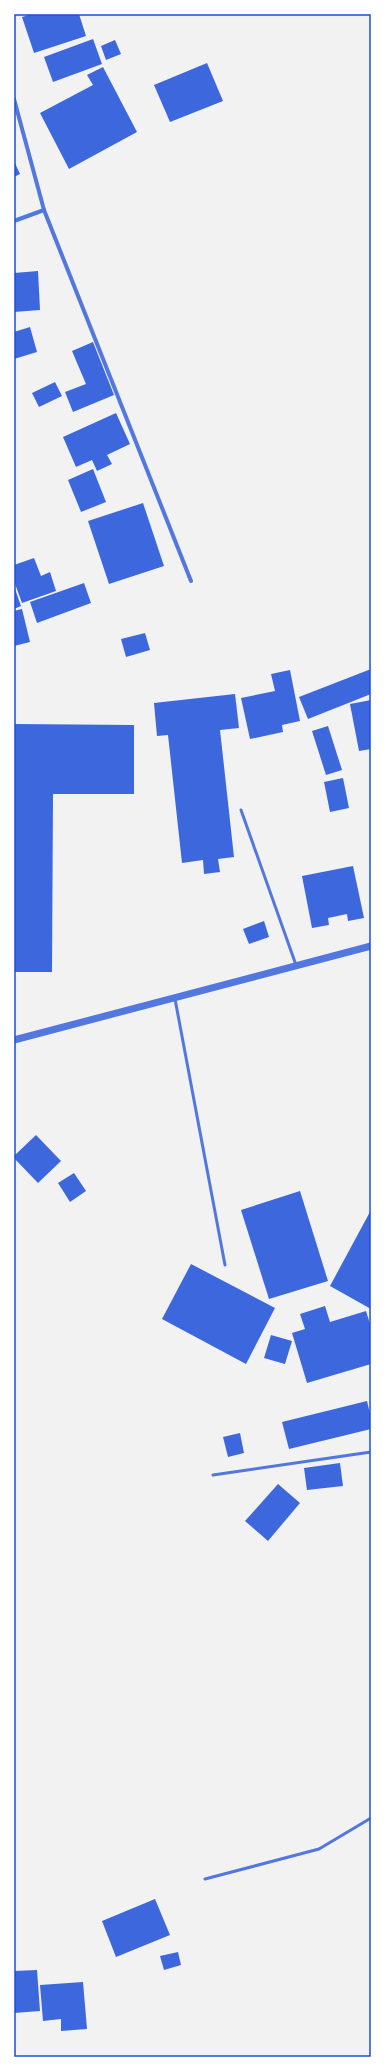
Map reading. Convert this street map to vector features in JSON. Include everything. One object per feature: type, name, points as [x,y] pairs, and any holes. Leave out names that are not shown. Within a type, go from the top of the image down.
[{"type":"street","points":[[14,99],[44,210],[191,581]]},
{"type":"street","points":[[14,221],[44,210]]},
{"type":"street","points":[[14,1040],[371,946]]},
{"type":"lane","points":[[241,810],[296,965]]},
{"type":"lane","points":[[174,997],[225,1265]]},
{"type":"lane","points":[[213,1475],[371,1452]]},
{"type":"lane","points":[[205,1879],[319,1849],[371,1818]]},
{"type":"building","points":[[32,14],[79,14],[86,36],[34,53],[22,17]]},
{"type":"building","points":[[93,39],[102,64],[53,82],[44,57]]},
{"type":"building","points":[[115,40],[121,54],[106,60],[101,46]]},
{"type":"building","points":[[207,63],[223,101],[170,122],[154,85]]},
{"type":"building","points":[[103,67],[137,132],[69,169],[40,113],[93,85],[87,75]]},
{"type":"building","points":[[14,161],[20,174],[14,177]]},
{"type":"building","points":[[38,271],[40,310],[14,312],[14,273]]},
{"type":"building","points":[[30,327],[37,352],[14,359],[14,332]]},
{"type":"building","points":[[93,342],[114,395],[73,412],[65,392],[86,384],[72,351]]},
{"type":"building","points":[[55,382],[62,396],[39,407],[32,393]]},
{"type":"building","points":[[116,413],[130,444],[107,455],[112,464],[97,471],[92,460],[76,467],[63,437]]},
{"type":"building","points":[[93,469],[106,502],[81,512],[68,480]]},
{"type":"building","points":[[143,503],[164,566],[109,584],[88,521]]},
{"type":"building","points":[[34,558],[41,576],[50,572],[56,591],[22,603],[14,581],[14,565]]},
{"type":"building","points":[[84,583],[91,603],[37,623],[30,602]]},
{"type":"building","points":[[14,586],[21,606],[14,609]]},
{"type":"building","points":[[22,609],[30,642],[14,646],[14,611]]},
{"type":"building","points":[[145,633],[150,650],[126,657],[121,639]]},
{"type":"building","points":[[371,669],[371,694],[308,719],[299,697]]},
{"type":"building","points":[[290,670],[300,721],[282,725],[283,732],[250,739],[241,698],[275,691],[271,674]]},
{"type":"building","points":[[235,694],[239,728],[220,730],[234,857],[218,859],[220,872],[204,874],[203,860],[182,863],[168,735],[157,736],[154,703]]},
{"type":"building","points":[[371,700],[371,749],[359,751],[350,704]]},
{"type":"building","points":[[14,724],[134,725],[134,794],[53,794],[52,972],[14,972]]},
{"type":"building","points":[[328,726],[342,770],[326,775],[312,731]]},
{"type":"building","points":[[343,778],[349,808],[330,812],[324,782]]},
{"type":"building","points":[[353,866],[364,918],[348,921],[347,914],[328,918],[329,925],[312,928],[302,876]]},
{"type":"building","points":[[264,921],[269,937],[249,944],[243,929]]},
{"type":"building","points":[[36,1135],[61,1161],[38,1183],[14,1158],[14,1156]]},
{"type":"building","points":[[74,1173],[86,1191],[70,1202],[58,1183]]},
{"type":"building","points":[[300,1191],[328,1281],[269,1299],[241,1210]]},
{"type":"building","points":[[371,1210],[371,1309],[330,1286]]},
{"type":"building","points":[[191,1264],[275,1308],[246,1364],[162,1319]]},
{"type":"building","points":[[325,1306],[330,1322],[366,1311],[371,1327],[371,1364],[307,1383],[292,1333],[305,1329],[300,1314]]},
{"type":"building","points":[[271,1335],[292,1341],[285,1364],[264,1358]]},
{"type":"building","points":[[367,1401],[371,1418],[371,1429],[289,1449],[282,1422]]},
{"type":"building","points":[[240,1433],[244,1453],[228,1457],[223,1437]]},
{"type":"building","points":[[340,1463],[343,1486],[307,1490],[304,1468]]},
{"type":"building","points":[[278,1484],[300,1503],[268,1541],[245,1521]]},
{"type":"building","points":[[155,1899],[170,1935],[116,1957],[102,1921]]},
{"type":"building","points":[[178,1952],[181,1965],[164,1970],[160,1956]]},
{"type":"building","points":[[37,1970],[40,2011],[14,2013],[14,1971]]},
{"type":"building","points":[[83,1982],[87,2029],[61,2031],[61,2019],[43,2021],[40,1985]]}]
